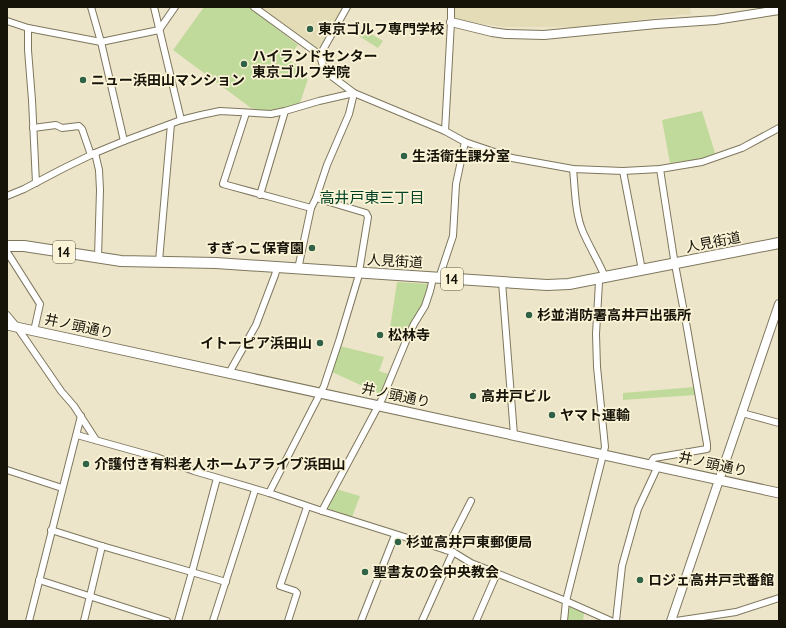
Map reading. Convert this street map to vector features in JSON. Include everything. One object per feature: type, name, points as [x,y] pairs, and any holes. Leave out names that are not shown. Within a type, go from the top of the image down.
[{"type":"main road","name":"人見街道","points":[[7,246],[24,246],[121,261],[216,263],[557,285],[602,278],[779,244]]},
{"type":"main road","name":"井ノ頭通り","points":[[7,325],[779,493]]},
{"type":"street","points":[[91,7],[101,42],[124,141]]},
{"type":"street","points":[[154,7],[181,120]]},
{"type":"street","points":[[7,21],[28,28],[101,42],[159,30],[175,7]]},
{"type":"street","points":[[254,7],[320,55],[326,72],[354,92],[465,142],[512,158],[572,169],[623,171],[660,169],[702,162],[742,148],[779,128]]},
{"type":"street","points":[[320,55],[347,7]]},
{"type":"street","points":[[445,132],[451,7]]},
{"type":"street","points":[[451,22],[506,34],[544,35],[715,20],[779,10]]},
{"type":"street","points":[[28,28],[36,183]]},
{"type":"street","points":[[7,196],[93,154],[181,120],[220,111],[271,114],[354,92]]},
{"type":"street","points":[[298,269],[310,208],[316,198],[327,165],[349,114],[354,92]]},
{"type":"street","points":[[260,195],[285,111]]},
{"type":"street","points":[[246,113],[222,184],[310,208]]},
{"type":"street","points":[[159,261],[172,124]]},
{"type":"street","points":[[33,128],[56,125],[62,128],[79,126],[82,129],[99,170],[100,190],[98,257]]},
{"type":"street","points":[[322,512],[378,405],[414,324],[426,306],[430,290],[453,237],[456,184],[465,142]]},
{"type":"street","points":[[564,621],[566,602],[604,447],[597,367],[596,334],[599,282],[602,278],[595,255],[583,232],[576,207],[572,169]]},
{"type":"street","points":[[616,621],[622,566],[638,509],[653,466],[654,458],[707,449],[687,328],[674,264],[660,169]]},
{"type":"street","points":[[623,171],[642,270]]},
{"type":"street","points":[[269,493],[324,386],[359,273],[368,217],[366,214],[316,198]]},
{"type":"street","points":[[7,252],[40,304],[34,330]]},
{"type":"street","points":[[229,373],[256,325],[277,268]]},
{"type":"street","points":[[502,282],[514,435]]},
{"type":"street","points":[[671,621],[779,304]]},
{"type":"street","points":[[7,315],[74,406],[96,440]]},
{"type":"street","points":[[742,413],[779,423]]},
{"type":"street","points":[[29,621],[81,416]]},
{"type":"street","points":[[77,435],[156,457],[194,471],[269,493],[322,512],[450,551],[471,563],[611,621]]},
{"type":"street","points":[[7,470],[62,488]]},
{"type":"street","points":[[178,621],[217,478]]},
{"type":"street","points":[[213,621],[255,490]]},
{"type":"street","points":[[422,621],[472,501]]},
{"type":"street","points":[[288,621],[297,593],[280,586],[307,507]]},
{"type":"street","points":[[52,530],[226,582]]},
{"type":"street","points":[[361,621],[396,535]]},
{"type":"street","points":[[84,621],[102,546]]},
{"type":"street","points":[[476,621],[497,573]]},
{"type":"street","points":[[39,580],[167,621]]},
{"type":"street","points":[[676,621],[736,612],[779,598]]},
{"type":"shaded area","name":"東京ゴルフ専門学校","points":[[260,7],[344,7],[319,51]]},
{"type":"shaded area","points":[[455,7],[690,7],[691,14],[578,27],[504,27],[458,20],[455,18]]},
{"type":"green space","name":"ハイランドセンター 東京ゴルフ学院","points":[[204,7],[249,7],[298,45],[287,58],[304,71],[303,77],[308,79],[300,103],[279,110],[266,111],[251,108],[173,50]]},
{"type":"green space","points":[[363,29],[383,41],[378,48],[359,36]]},
{"type":"green space","points":[[702,111],[715,153],[701,159],[670,163],[662,120]]},
{"type":"green space","points":[[397,282],[428,284],[422,306],[403,340],[392,337],[394,329],[390,328]]},
{"type":"green space","points":[[340,346],[384,357],[379,371],[388,374],[380,394],[332,372]]},
{"type":"green space","points":[[694,387],[695,395],[623,400],[623,393]]},
{"type":"green space","points":[[336,489],[360,496],[352,517],[327,508]]},
{"type":"green space","points":[[568,606],[584,613],[583,621],[566,621]]},
{"type":"place","name":"東京ゴルフ専門学校","points":[[310,29]]},
{"type":"place","name":"ハイランドセンター 東京ゴルフ学院","points":[[244,64]]},
{"type":"place","name":"ニュー浜田山マンション","points":[[83,80]]},
{"type":"place","name":"生活衛生課分室","points":[[404,156]]},
{"type":"place","name":"すぎっこ保育園","points":[[312,248]]},
{"type":"place","name":"杉並消防署高井戸出張所","points":[[529,315]]},
{"type":"place","name":"松林寺","points":[[380,335]]},
{"type":"place","name":"イトーピア浜田山","points":[[320,343]]},
{"type":"place","name":"高井戸ビル","points":[[473,396]]},
{"type":"place","name":"ヤマト運輸","points":[[552,415]]},
{"type":"place","name":"介護付き有料老人ホームアライブ浜田山","points":[[86,464]]},
{"type":"place","name":"杉並高井戸東郵便局","points":[[398,542]]},
{"type":"place","name":"聖書友の会中央教会","points":[[365,572]]},
{"type":"place","name":"ロジェ高井戸弐番館","points":[[640,580]]},
{"type":"district","name":"高井戸東三丁目","points":[[372,198]]}]
